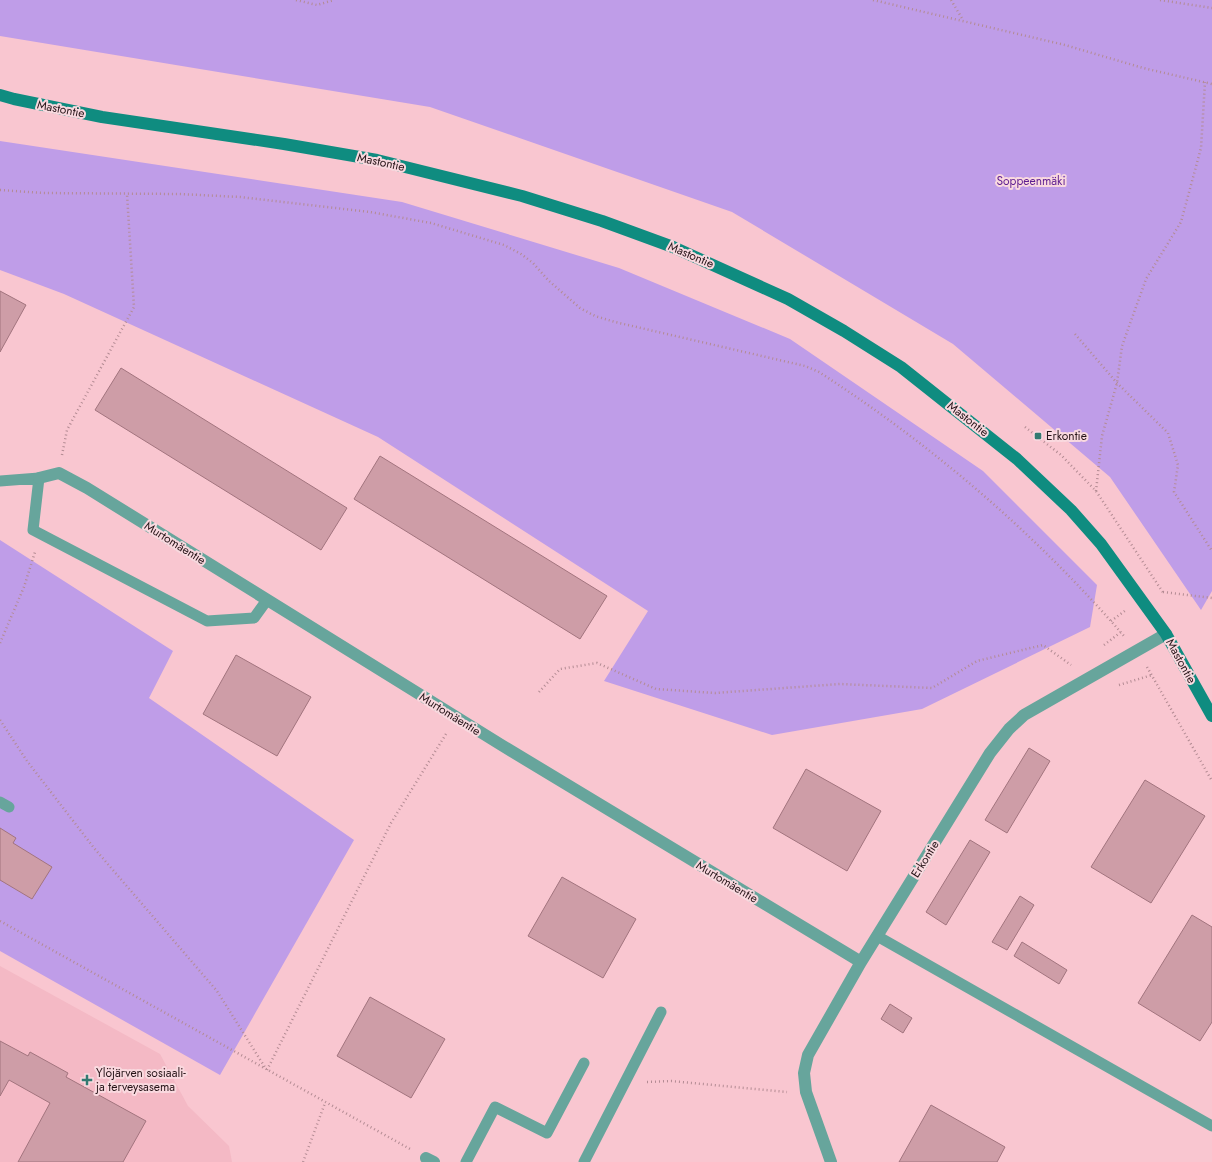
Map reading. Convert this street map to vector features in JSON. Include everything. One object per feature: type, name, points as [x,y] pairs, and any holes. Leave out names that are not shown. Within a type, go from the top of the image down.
[{"type":"main road","name":"Mastontie","points":[[0,95],[102,117],[284,144],[377,160],[454,178],[522,196],[602,221],[673,247],[788,299],[844,330],[901,367],[1017,459],[1070,510],[1101,544],[1166,634],[1212,716]]},
{"type":"street","points":[[39,478],[59,473]]},
{"type":"street","name":"Murtomäentie","points":[[59,473],[87,488],[457,718],[861,962]]},
{"type":"street","name":"Erkontie","points":[[831,1162],[806,1092],[804,1073],[808,1055],[861,962],[990,753],[1009,729],[1024,715],[1166,634]]},
{"type":"lane","points":[[0,481],[39,478],[33,530],[207,621],[254,618],[266,600]]},
{"type":"lane","points":[[877,936],[1212,1126]]},
{"type":"lane","points":[[584,1162],[661,1012]]},
{"type":"lane","points":[[466,1162],[495,1107],[548,1133],[584,1063]]},
{"type":"path","points":[[296,0],[318,5],[334,0]]},
{"type":"path","points":[[873,0],[1065,45],[1143,68],[1212,84]]},
{"type":"path","points":[[951,0],[963,21]]},
{"type":"path","points":[[1160,0],[1212,8]]},
{"type":"path","points":[[1096,491],[1102,436],[1117,383],[1122,346],[1146,279],[1181,222],[1202,148],[1206,82]]},
{"type":"path","points":[[0,190],[43,194],[180,194],[256,198],[370,212],[431,223],[504,245],[520,254],[533,263],[569,299],[595,316],[615,322],[805,366],[819,372],[896,426],[942,461],[1037,543],[1094,601],[1137,651],[1212,781]]},
{"type":"path","points":[[59,473],[67,430],[134,307],[127,194]]},
{"type":"path","points":[[1075,334],[1117,383],[1168,433],[1178,465],[1174,492],[1212,551]]},
{"type":"path","points":[[1025,427],[1061,455],[1096,491],[1166,598]]},
{"type":"path","points":[[0,642],[24,587],[35,550],[33,530]]},
{"type":"path","points":[[1162,592],[1212,598]]},
{"type":"path","points":[[539,692],[560,668],[597,663],[656,689],[715,693],[840,684],[932,688],[977,662],[1043,645],[1072,666]]},
{"type":"path","points":[[1115,686],[1152,675]]},
{"type":"path","points":[[267,1070],[391,823],[457,718]]},
{"type":"path","points":[[0,720],[27,762],[94,848],[217,991],[267,1070]]},
{"type":"path","points":[[0,921],[430,1160]]},
{"type":"path","points":[[624,1084],[671,1081],[740,1089],[806,1092]]},
{"type":"path","points":[[303,1162],[326,1103]]},
{"type":"shaded area","name":"Ylöjärven sosiaali- ja terveysasema","points":[[0,966],[160,1054],[188,1106],[229,1146],[232,1162],[0,1162]]},
{"type":"green space","name":"Soppeenmäki","points":[[0,0],[1212,0],[1212,591],[1201,610],[1110,477],[953,344],[732,212],[430,107],[0,36]]},
{"type":"green space","points":[[0,141],[402,202],[619,268],[790,339],[983,471],[1097,585],[1090,627],[922,709],[772,735],[604,681],[648,611],[378,437],[64,294],[0,270]]},
{"type":"green space","points":[[0,540],[173,651],[149,698],[354,840],[220,1075],[0,951]]},
{"type":"building","points":[[0,291],[26,305],[0,352]]},
{"type":"building","points":[[121,368],[347,508],[321,550],[95,410]]},
{"type":"building","points":[[380,456],[607,596],[580,639],[354,499]]},
{"type":"building","points":[[236,655],[311,697],[277,756],[203,714]]},
{"type":"building","points":[[1029,748],[1050,761],[1007,833],[985,820]]},
{"type":"building","points":[[806,769],[881,811],[847,871],[773,828]]},
{"type":"building","points":[[1145,780],[1205,816],[1151,903],[1091,867]]},
{"type":"building","points":[[0,828],[16,838],[13,843],[52,867],[32,899],[0,880]]},
{"type":"building","points":[[970,840],[990,852],[946,925],[926,912]]},
{"type":"building","points":[[562,877],[636,919],[603,978],[528,936]]},
{"type":"building","points":[[1020,896],[1034,905],[1007,950],[992,942]]},
{"type":"building","points":[[1192,915],[1212,927],[1212,1022],[1200,1041],[1138,1003]]},
{"type":"building","points":[[1022,942],[1067,970],[1059,984],[1014,956]]},
{"type":"building","points":[[370,997],[445,1039],[411,1098],[337,1056]]},
{"type":"building","points":[[890,1004],[912,1018],[903,1033],[881,1019]]},
{"type":"building","points":[[0,1041],[28,1056],[30,1052],[68,1073],[66,1077],[146,1121],[123,1162],[18,1162],[50,1103],[9,1080],[0,1096]]},
{"type":"building","points":[[931,1105],[1005,1147],[997,1162],[899,1162]]},
{"type":"place","name":"Erkontie","points":[[1038,436]]},
{"type":"place","name":"Ylöjärven sosiaali- ja terveysasema","points":[[87,1080]]}]
